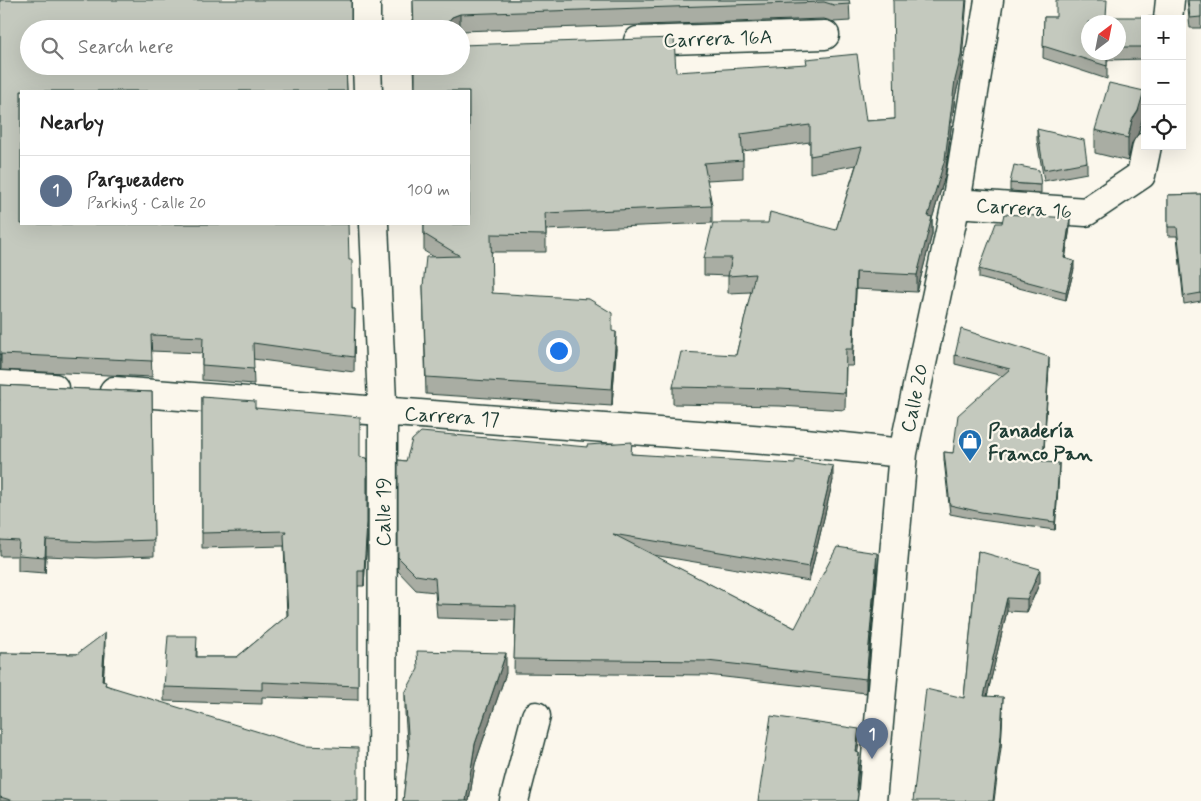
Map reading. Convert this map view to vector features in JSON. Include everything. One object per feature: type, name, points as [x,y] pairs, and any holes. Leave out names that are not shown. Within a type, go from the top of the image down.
[{"type":"street","points":[[366,0],[366,20]]},
{"type":"street","name":"Calle 20","points":[[872,801],[903,453],[956,203],[989,0]]},
{"type":"street","points":[[1168,15],[1170,0]]},
{"type":"street","name":"Carrera 16A","points":[[609,42],[825,35]]},
{"type":"street","points":[[367,75],[368,90]]},
{"type":"street","name":"Carrera 16","points":[[956,203],[1086,212],[1142,175],[1146,150]]},
{"type":"street","name":"Calle 19","points":[[374,225],[383,411],[382,801]]},
{"type":"street","name":"Carrera 17","points":[[0,385],[163,393],[805,443],[903,453]]},
{"type":"street","points":[[514,801],[536,716]]},
{"type":"building","points":[[0,0],[351,0],[351,20],[20,20],[20,75],[346,75],[347,90],[20,90],[20,225],[348,225],[349,260],[352,260],[352,309],[355,309],[354,357],[253,343],[254,369],[202,365],[203,337],[151,335],[152,361],[0,354]]},
{"type":"building","points":[[413,0],[849,0],[850,4],[834,5],[824,2],[460,14],[450,20],[414,20]]},
{"type":"building","points":[[893,0],[966,0],[961,56],[955,80],[945,159],[928,216],[932,217],[917,275],[856,272],[853,349],[846,349],[845,393],[780,389],[673,387],[681,352],[736,355],[755,274],[728,276],[732,258],[704,258],[713,223],[768,223],[770,212],[836,230],[862,147],[810,156],[810,125],[741,134],[743,160],[704,163],[712,206],[545,213],[546,235],[491,234],[492,293],[589,299],[612,313],[612,331],[616,332],[612,389],[426,377],[423,286],[426,257],[460,256],[424,234],[424,225],[470,225],[470,90],[415,90],[415,75],[470,75],[470,45],[674,38],[676,72],[807,64],[806,59],[857,54],[866,121],[895,119]]},
{"type":"building","points":[[1056,0],[1107,0],[1106,15],[1081,15],[1081,58],[1043,46],[1044,17],[1056,17]]},
{"type":"building","points":[[1188,0],[1201,0],[1201,17],[1190,18]]},
{"type":"building","points":[[1126,17],[1141,17],[1141,47],[1126,47]]},
{"type":"building","points":[[1088,60],[1107,60],[1107,66]]},
{"type":"building","points":[[1109,83],[1141,90],[1141,101],[1138,111],[1132,120],[1128,138],[1095,130]]},
{"type":"building","points":[[1037,129],[1084,140],[1087,162],[1044,170]]},
{"type":"building","points":[[1014,165],[1039,170],[1041,185],[1010,183]]},
{"type":"building","points":[[1201,194],[1201,293],[1184,296],[1177,227],[1168,227],[1168,195]]},
{"type":"building","points":[[1004,214],[1070,218],[1064,258],[1074,261],[1066,292],[979,269],[996,223],[1002,223]]},
{"type":"building","points":[[961,329],[1049,357],[1043,462],[1059,463],[1055,522],[981,512],[950,505],[944,452],[953,453],[958,415],[1010,369],[955,355]]},
{"type":"building","points":[[0,385],[152,392],[154,540],[95,542],[46,540],[45,557],[18,555],[19,541],[0,540]]},
{"type":"building","points":[[202,397],[255,401],[255,408],[360,417],[360,457],[367,458],[367,523],[364,571],[358,571],[358,686],[262,682],[262,690],[164,687],[168,636],[197,636],[196,657],[237,657],[288,615],[284,535],[286,531],[202,533]]},
{"type":"building","points":[[421,432],[587,447],[587,445],[632,442],[631,454],[795,464],[795,460],[833,466],[809,567],[613,534],[795,628],[837,547],[877,553],[866,679],[707,661],[514,659],[516,606],[437,604],[435,578],[416,575],[398,557],[398,460],[406,461],[412,440]]},
{"type":"building","points":[[978,551],[1040,569],[1027,599],[1007,598],[984,696],[1003,697],[1001,735],[993,801],[913,801],[926,689],[964,698]]},
{"type":"building","points":[[105,633],[102,681],[106,682],[105,685],[305,746],[358,748],[358,801],[14,801],[0,797],[0,653],[77,654]]},
{"type":"building","points":[[417,651],[506,653],[475,744],[466,801],[403,801],[409,747],[405,693],[418,669]]},
{"type":"building","points":[[771,716],[859,729],[856,752],[859,753],[856,786],[857,801],[758,801]]},
{"type":"place","name":"Panadería Franco Pan","points":[[970,462]]},
{"type":"place","name":"Parqueadero","points":[[872,759]]}]
